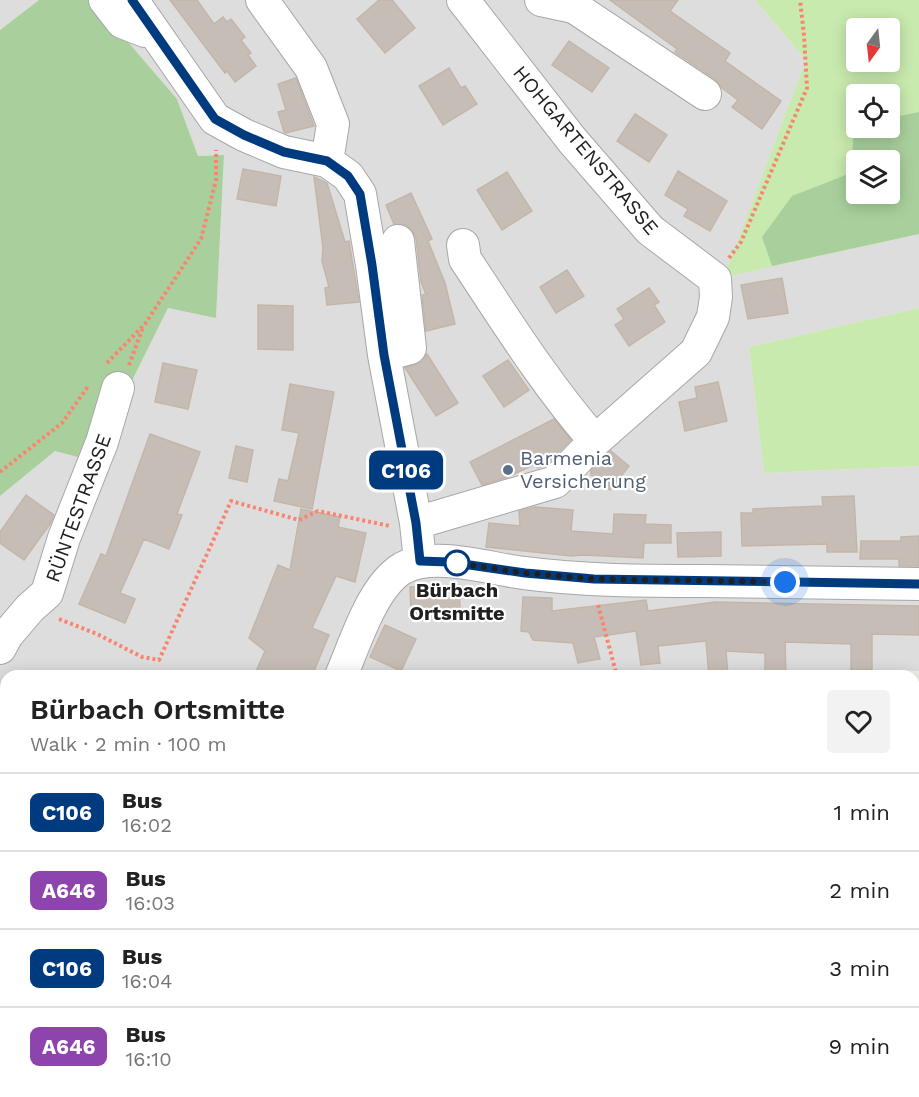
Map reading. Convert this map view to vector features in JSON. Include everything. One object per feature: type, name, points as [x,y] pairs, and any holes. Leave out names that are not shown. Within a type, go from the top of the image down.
[{"type":"street","points":[[105,0],[122,22],[159,37]]},
{"type":"street","points":[[132,0],[215,119],[244,135],[284,152],[327,161],[348,176],[360,194],[384,355],[416,523],[420,561]]},
{"type":"street","points":[[262,0],[311,68],[333,124],[327,161]]},
{"type":"street","points":[[541,0],[574,7],[705,94]]},
{"type":"street","name":"HOHGARTENSTRASSE","points":[[475,3],[572,140],[650,230],[715,279]]},
{"type":"street","points":[[384,355],[410,348],[398,241]]},
{"type":"street","points":[[463,245],[465,260],[568,410],[595,441]]},
{"type":"street","points":[[416,523],[555,482],[595,441],[696,352],[713,317],[716,297],[715,279]]},
{"type":"street","name":"RÜNTESTRASSE","points":[[0,648],[7,635],[30,608],[47,593],[64,538],[102,442],[104,379]]},
{"type":"street","points":[[344,670],[371,606],[391,576],[420,561],[449,562],[525,573],[594,579],[919,584]]},
{"type":"path","points":[[715,279],[741,242],[807,87],[800,0]]},
{"type":"path","points":[[0,472],[62,423],[104,379],[145,324],[201,239],[216,180],[215,119]]},
{"type":"path","points":[[104,379],[145,324]]},
{"type":"path","points":[[64,621],[97,634],[141,657],[159,660],[231,501],[299,520],[318,511],[386,527],[416,523]]},
{"type":"path","points":[[594,579],[597,600],[615,670]]},
{"type":"shaded area","points":[[0,0],[39,0],[0,30]]},
{"type":"shaded area","points":[[92,0],[755,0],[806,60],[725,276],[919,234],[919,308],[749,347],[764,473],[919,466],[919,670],[0,670],[0,496],[55,451],[119,407],[168,308],[216,317],[224,155],[198,156],[177,99]]},
{"type":"green space","points":[[39,0],[92,0],[177,99],[198,156],[224,155],[216,318],[168,308],[119,407],[78,457],[55,451],[0,496],[0,30]]},
{"type":"green space","points":[[755,0],[919,0],[919,234],[724,277],[806,60]]},
{"type":"green space","points":[[919,112],[919,234],[772,266],[762,237],[792,196],[846,175],[846,204],[900,204],[900,150],[852,150],[853,138],[900,138],[900,116]]},
{"type":"green space","points":[[919,308],[919,466],[764,473],[749,347]]},
{"type":"building","points":[[170,0],[197,0],[214,24],[223,17],[227,22],[231,19],[245,37],[241,40],[251,53],[248,55],[256,66],[235,82],[227,71],[225,73]]},
{"type":"building","points":[[379,0],[392,0],[415,28],[385,53],[357,19]]},
{"type":"building","points":[[610,0],[678,0],[670,11],[730,53],[725,61],[781,101],[762,129],[732,107],[738,100],[722,88],[715,79],[675,52],[677,49]]},
{"type":"building","points":[[569,41],[609,68],[592,92],[552,65]]},
{"type":"building","points":[[449,68],[461,88],[465,86],[477,104],[443,125],[419,86]]},
{"type":"building","points":[[296,78],[314,126],[286,133],[278,112],[286,110],[278,84]]},
{"type":"building","points":[[635,114],[667,135],[649,162],[617,141]]},
{"type":"building","points":[[243,169],[281,176],[276,206],[237,199]]},
{"type":"building","points":[[678,171],[727,201],[710,231],[684,216],[688,209],[665,195]]},
{"type":"building","points":[[507,172],[532,211],[502,230],[477,190]]},
{"type":"building","points":[[314,177],[327,183],[345,242],[349,241],[359,302],[327,305],[325,288],[329,287],[322,261],[323,248]]},
{"type":"building","points":[[411,193],[432,239],[428,241],[445,283],[455,324],[426,331],[422,295],[426,294],[421,282],[416,238],[406,225],[394,224],[386,205]]},
{"type":"building","points":[[567,270],[584,296],[556,313],[540,287]]},
{"type":"building","points":[[782,278],[788,313],[748,319],[741,285]]},
{"type":"building","points":[[649,288],[659,302],[654,305],[665,322],[629,346],[615,325],[624,319],[617,309]]},
{"type":"building","points":[[258,305],[293,306],[293,350],[258,349]]},
{"type":"building","points":[[427,354],[458,403],[436,416],[405,368],[422,362]]},
{"type":"building","points":[[508,360],[529,390],[504,407],[483,376]]},
{"type":"building","points":[[163,363],[197,370],[188,409],[155,402]]},
{"type":"building","points":[[718,382],[727,421],[685,431],[679,402],[697,398],[695,387]]},
{"type":"building","points":[[290,384],[334,392],[312,509],[274,501],[279,479],[288,481],[299,433],[282,430]]},
{"type":"building","points":[[554,419],[571,440],[549,462],[538,468],[535,464],[508,477],[482,485],[470,462]]},
{"type":"building","points":[[150,434],[200,452],[177,514],[182,515],[169,549],[144,539],[120,593],[135,599],[125,623],[79,604],[101,554],[106,556]]},
{"type":"building","points":[[236,446],[253,450],[247,482],[229,478]]},
{"type":"building","points":[[611,451],[629,466],[610,490],[591,475],[591,470]]},
{"type":"building","points":[[26,495],[54,515],[24,560],[0,543],[0,532]]},
{"type":"building","points":[[854,496],[857,552],[827,552],[827,544],[742,546],[741,513],[753,513],[753,509],[823,506],[822,497]]},
{"type":"building","points":[[535,507],[573,510],[571,531],[613,534],[614,514],[646,515],[645,524],[671,525],[671,543],[644,543],[643,558],[571,556],[486,547],[489,523],[520,526],[519,511]]},
{"type":"building","points":[[301,509],[340,517],[338,527],[366,533],[355,582],[336,576],[312,628],[329,635],[314,670],[257,670],[265,651],[249,638],[278,565],[290,570]]},
{"type":"building","points":[[721,532],[721,556],[678,557],[677,533]]},
{"type":"building","points":[[919,536],[919,566],[899,566],[899,559],[860,559],[861,541],[901,541],[901,537]]},
{"type":"building","points":[[459,585],[460,610],[411,612],[410,587]]},
{"type":"building","points":[[523,597],[552,598],[552,611],[646,600],[648,611],[715,602],[919,606],[919,635],[872,634],[872,670],[851,670],[851,644],[785,642],[786,670],[765,670],[765,653],[726,651],[728,670],[708,670],[706,641],[658,646],[660,663],[641,665],[636,631],[594,637],[600,659],[578,663],[573,643],[533,640],[529,632],[521,631]]},
{"type":"building","points":[[385,625],[416,639],[401,670],[370,657]]},
{"type":"bus line","name":"C106","points":[[132,0],[215,119],[244,135],[284,152],[327,161],[348,176],[360,194],[384,355],[416,523],[420,561],[449,562],[525,573],[594,579],[919,584]]},
{"type":"place","name":"Barmenia Versicherung","points":[[508,470]]},
{"type":"place","name":"Bürbach Ortsmitte","points":[[457,563]]},
{"type":"route","points":[[457,563],[449,562],[525,573],[594,579],[785,582]]}]
